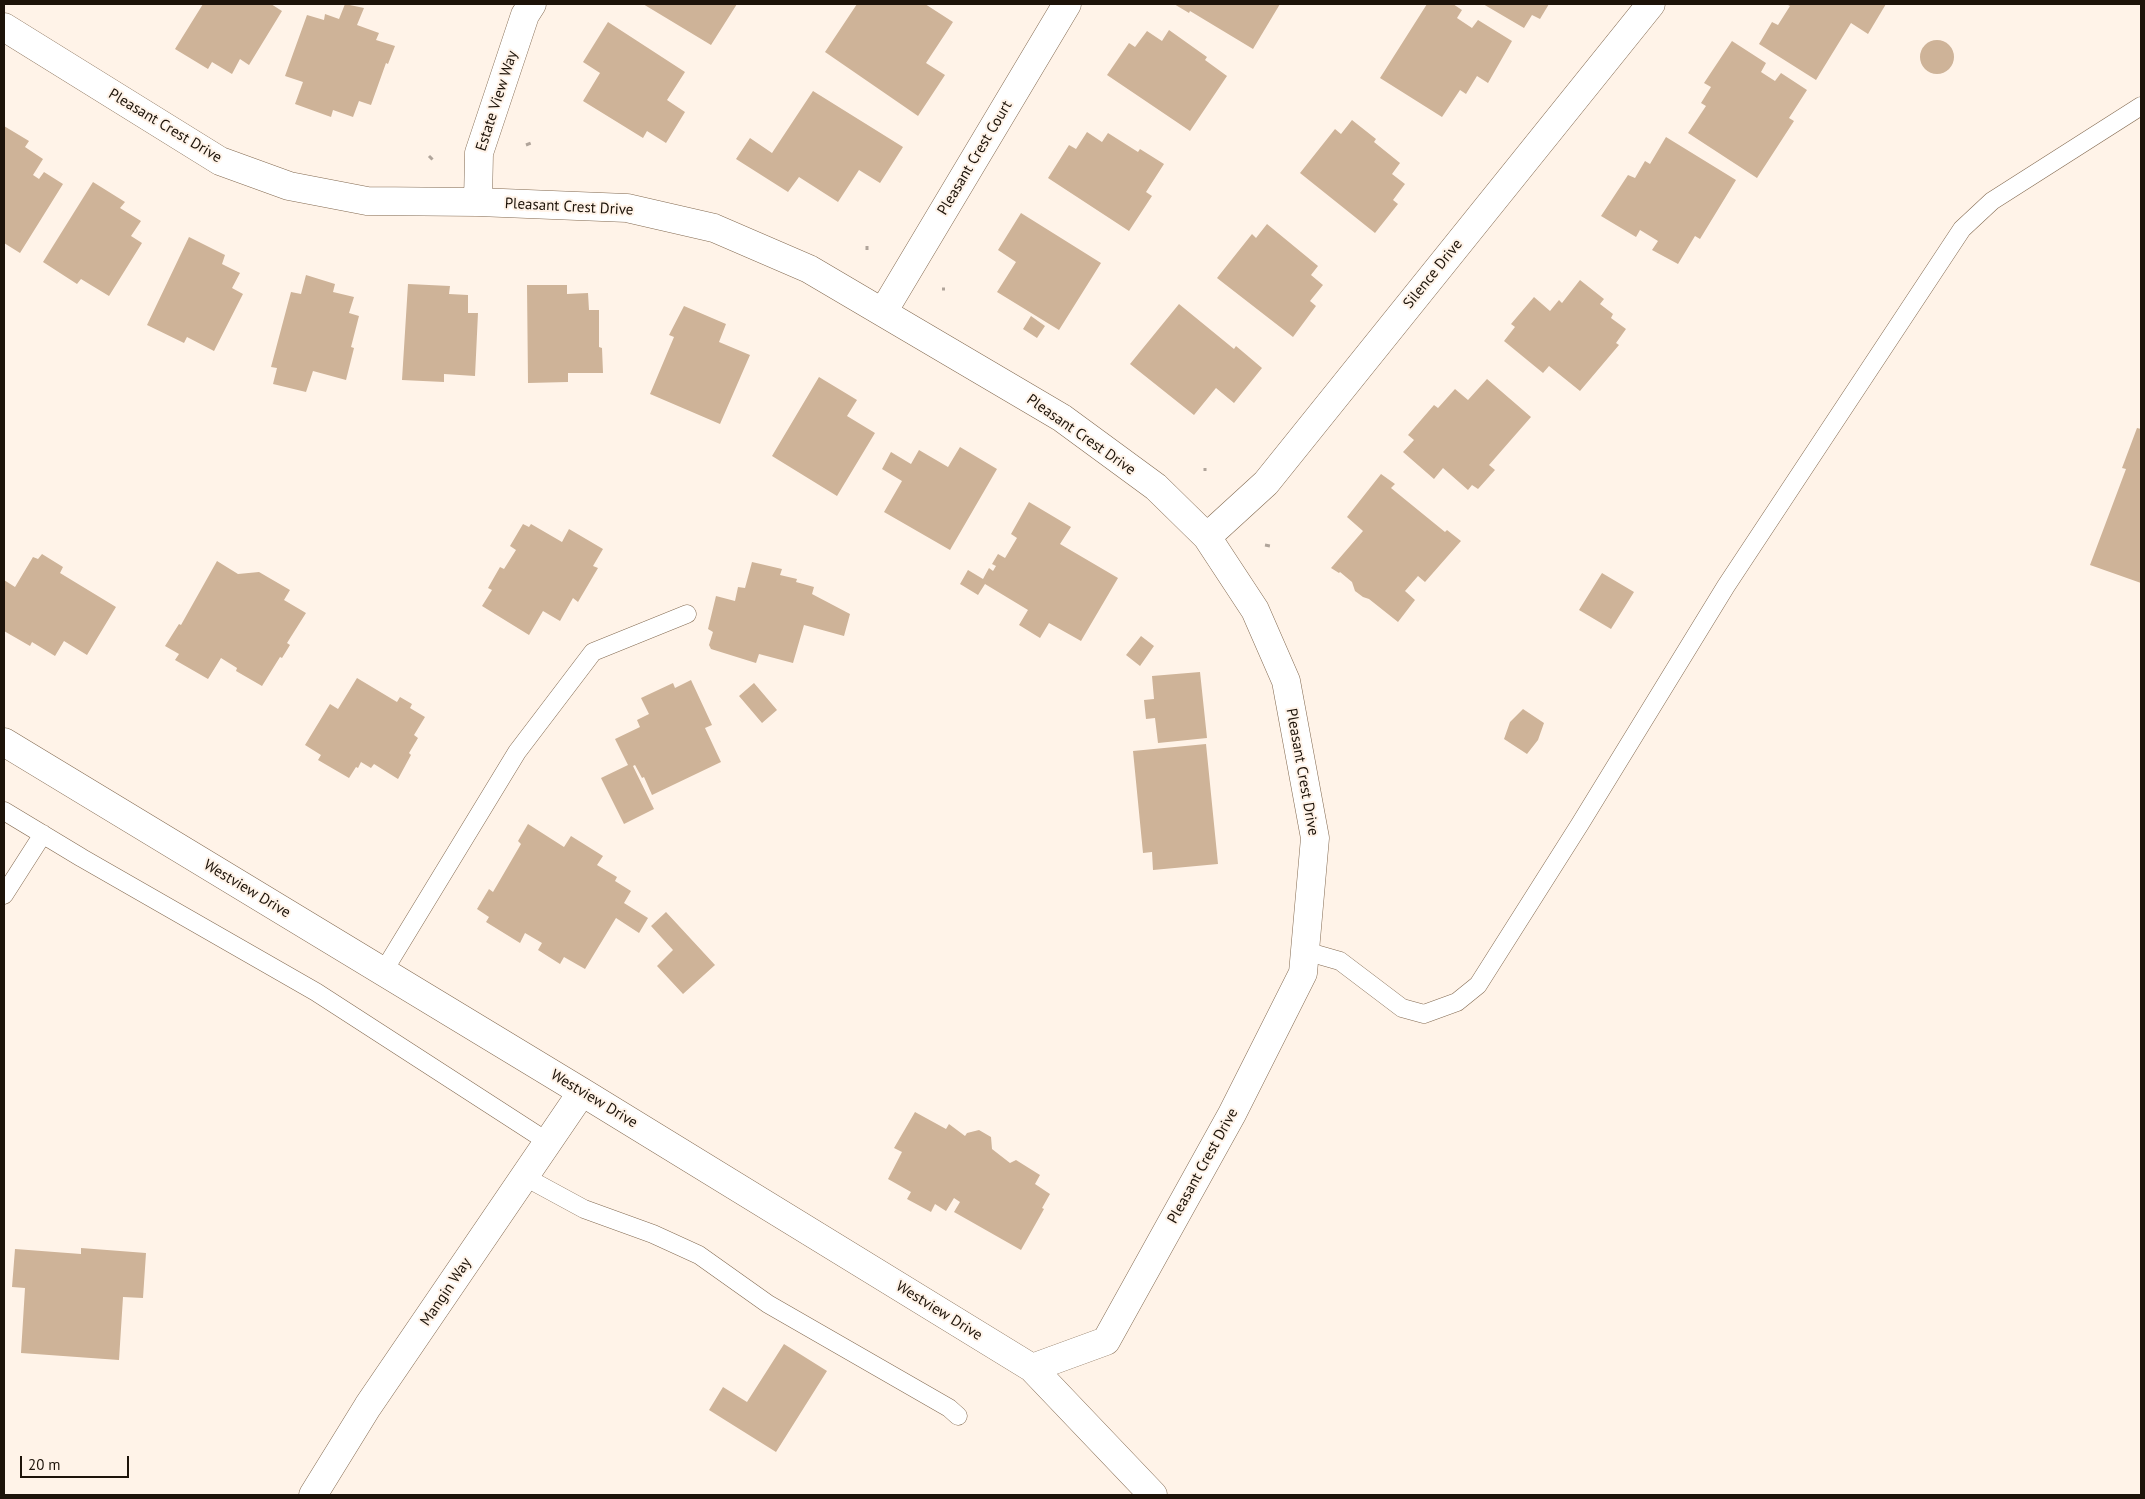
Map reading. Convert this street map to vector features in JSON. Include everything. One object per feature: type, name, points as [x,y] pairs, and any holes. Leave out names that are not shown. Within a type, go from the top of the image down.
[{"type":"street","name":"Estate View Way","points":[[478,202],[479,152],[525,15],[532,4]]},
{"type":"street","name":"Pleasant Crest Court","points":[[883,312],[1067,4]]},
{"type":"street","name":"Silence Drive","points":[[1207,537],[1266,483],[1651,4]]},
{"type":"street","name":"Pleasant Crest Drive","points":[[4,27],[220,161],[289,186],[367,201],[478,202],[626,208],[714,228],[809,269],[1062,418],[1156,487],[1207,537],[1255,610],[1286,681],[1315,838],[1303,974],[1232,1114],[1106,1341],[1032,1368]]},
{"type":"street","name":"Westview Drive","points":[[4,742],[582,1092],[1032,1368],[1153,1495]]},
{"type":"street","name":"Mangin Way","points":[[313,1495],[368,1406],[582,1092]]},
{"type":"lane","points":[[1305,951],[1340,961],[1402,1008],[1424,1014],[1458,1002],[1478,985],[1580,824],[1726,586],[1962,229],[1992,201],[2141,106]]},
{"type":"lane","points":[[383,972],[517,752],[593,652],[686,614]]},
{"type":"lane","points":[[4,810],[316,992],[548,1142]]},
{"type":"lane","points":[[4,895],[43,834]]},
{"type":"lane","points":[[525,1177],[584,1209],[653,1234],[699,1255],[768,1304],[949,1408],[958,1416]]},
{"type":"path","points":[[526,145],[531,143]]},
{"type":"path","points":[[429,156],[433,160]]},
{"type":"path","points":[[1265,545],[1270,546]]},
{"type":"building","points":[[203,4],[271,4],[282,11],[249,65],[240,59],[232,74],[212,62],[208,69],[175,49]]},
{"type":"building","points":[[345,4],[364,8],[357,25],[379,33],[376,40],[395,46],[388,64],[386,63],[371,105],[359,101],[353,117],[333,110],[331,117],[295,104],[303,82],[285,76],[307,15],[324,20],[325,14],[339,19]]},
{"type":"building","points":[[643,4],[737,4],[711,45]]},
{"type":"building","points":[[857,4],[925,4],[953,22],[926,63],[945,75],[918,116],[825,52]]},
{"type":"building","points":[[1174,4],[1280,4],[1253,49],[1190,11],[1189,13]]},
{"type":"building","points":[[1427,4],[1453,4],[1462,10],[1457,18],[1472,28],[1478,20],[1512,41],[1488,83],[1477,76],[1466,94],[1460,90],[1442,117],[1380,78]]},
{"type":"building","points":[[1483,4],[1549,4],[1540,19],[1532,15],[1524,28]]},
{"type":"building","points":[[1786,4],[1886,4],[1868,34],[1851,23],[1816,80],[1759,44],[1772,22],[1778,25],[1790,6]]},
{"type":"building","points":[[608,22],[685,72],[667,100],[685,112],[666,143],[647,131],[643,138],[583,101],[600,73],[583,62]]},
{"type":"building","points":[[1169,30],[1207,57],[1205,60],[1227,76],[1190,131],[1107,75],[1129,43],[1135,47],[1147,31],[1162,41]]},
{"type":"building","points":[[1937,40],[1944,41],[1949,45],[1953,50],[1953,64],[1949,69],[1944,73],[1937,74],[1930,73],[1925,69],[1921,64],[1920,57],[1921,50],[1925,45],[1930,41]]},
{"type":"building","points":[[1732,41],[1766,63],[1761,72],[1775,81],[1781,73],[1807,90],[1789,118],[1794,121],[1757,178],[1688,133],[1706,106],[1701,103],[1711,87],[1704,83]]},
{"type":"building","points":[[813,91],[903,147],[880,183],[859,170],[838,202],[799,177],[788,192],[736,159],[750,138],[772,153]]},
{"type":"building","points":[[1352,120],[1376,139],[1374,142],[1400,163],[1392,174],[1405,184],[1393,200],[1398,204],[1375,233],[1300,173],[1335,129],[1341,134]]},
{"type":"building","points":[[4,126],[29,141],[25,147],[43,159],[33,175],[39,179],[44,172],[63,184],[20,253],[4,243]]},
{"type":"building","points":[[1087,132],[1102,142],[1108,133],[1138,152],[1140,149],[1164,164],[1146,192],[1152,196],[1129,231],[1048,178],[1069,145],[1076,149]]},
{"type":"building","points":[[1666,137],[1736,180],[1700,239],[1695,236],[1678,264],[1652,250],[1658,241],[1640,230],[1636,237],[1601,216],[1628,175],[1635,178],[1645,161],[1650,164]]},
{"type":"building","points":[[93,182],[125,202],[120,208],[141,221],[131,236],[142,243],[109,296],[81,279],[77,284],[43,262]]},
{"type":"building","points":[[1021,213],[1101,263],[1059,330],[997,292],[1016,262],[998,250]]},
{"type":"building","points":[[1267,224],[1318,266],[1311,275],[1323,285],[1310,301],[1316,306],[1293,337],[1217,278],[1252,234],[1256,238]]},
{"type":"building","points":[[189,237],[225,255],[222,264],[240,273],[232,288],[243,294],[214,351],[187,337],[184,343],[147,325]]},
{"type":"building","points":[[306,275],[335,284],[333,292],[354,297],[349,313],[359,316],[351,347],[354,348],[346,380],[313,371],[306,392],[273,384],[277,368],[271,367],[291,292],[301,294]]},
{"type":"building","points":[[1580,280],[1604,299],[1600,304],[1613,314],[1611,318],[1626,329],[1616,343],[1619,345],[1580,391],[1549,366],[1543,373],[1504,341],[1515,327],[1511,324],[1534,297],[1550,311],[1559,300],[1562,303]]},
{"type":"building","points":[[408,284],[450,286],[449,294],[468,295],[468,313],[478,313],[475,376],[444,374],[444,382],[402,380]]},
{"type":"building","points":[[527,285],[567,285],[567,294],[588,293],[589,310],[599,310],[599,347],[602,348],[603,373],[568,373],[568,382],[528,383]]},
{"type":"building","points":[[1179,304],[1234,349],[1236,346],[1262,368],[1234,403],[1216,388],[1194,415],[1130,364]]},
{"type":"building","points":[[684,306],[726,324],[719,342],[750,355],[720,424],[650,394],[674,337],[669,335]]},
{"type":"building","points":[[1031,316],[1045,326],[1037,338],[1023,329]]},
{"type":"building","points":[[819,377],[857,400],[847,416],[875,433],[837,496],[772,456]]},
{"type":"building","points":[[1487,379],[1531,417],[1489,465],[1495,470],[1478,489],[1472,485],[1468,490],[1443,468],[1434,479],[1403,452],[1414,440],[1408,435],[1434,405],[1438,408],[1455,389],[1468,400]]},
{"type":"building","points":[[2137,428],[2141,429],[2141,583],[2090,565],[2126,469],[2122,468]]},
{"type":"building","points":[[960,447],[997,469],[950,550],[884,512],[902,481],[882,469],[891,452],[911,464],[919,450],[948,467]]},
{"type":"building","points":[[1381,474],[1395,484],[1391,488],[1445,532],[1447,530],[1461,541],[1425,582],[1418,576],[1405,591],[1415,600],[1398,622],[1369,599],[1355,591],[1352,582],[1340,572],[1331,568],[1363,531],[1347,517]]},
{"type":"building","points":[[1029,502],[1071,527],[1060,544],[1118,578],[1081,641],[1049,623],[1040,638],[1019,625],[1028,610],[985,584],[978,595],[960,584],[968,570],[983,579],[989,568],[993,571],[996,566],[992,564],[998,554],[1005,558],[1017,538],[1011,534]]},
{"type":"building","points":[[523,524],[529,527],[531,524],[562,542],[569,529],[603,549],[593,566],[598,568],[578,602],[573,598],[560,621],[543,611],[529,635],[482,606],[492,590],[488,588],[500,567],[504,569],[516,550],[510,546]]},
{"type":"building","points":[[42,554],[63,567],[60,573],[116,607],[87,655],[64,641],[55,656],[32,642],[30,646],[4,631],[4,580],[15,587],[33,557],[38,559]]},
{"type":"building","points":[[217,561],[238,574],[259,572],[290,590],[284,600],[306,613],[287,643],[290,645],[262,686],[236,671],[237,668],[221,658],[208,679],[175,660],[179,654],[165,646],[179,624],[181,625]]},
{"type":"building","points":[[752,562],[782,569],[780,575],[797,579],[796,582],[814,587],[812,594],[850,614],[844,636],[804,625],[793,663],[759,654],[756,663],[711,649],[709,645],[713,632],[708,629],[716,596],[735,601],[738,587],[745,588]]},
{"type":"building","points":[[1602,573],[1634,592],[1611,629],[1579,610]]},
{"type":"building","points":[[1141,636],[1154,646],[1140,666],[1126,655]]},
{"type":"building","points":[[1200,672],[1207,738],[1158,743],[1155,718],[1146,719],[1144,700],[1154,699],[1152,676]]},
{"type":"building","points":[[357,678],[397,702],[400,697],[412,704],[410,708],[425,717],[414,735],[418,738],[409,753],[411,755],[398,779],[374,764],[371,768],[361,762],[349,778],[318,760],[321,755],[305,745],[330,704],[338,709]]},
{"type":"building","points":[[691,680],[712,725],[705,728],[721,762],[652,795],[644,777],[642,778],[635,765],[633,766],[654,809],[624,824],[601,778],[628,765],[615,739],[640,727],[637,720],[649,714],[641,698],[673,683],[675,688]]},
{"type":"building","points":[[754,683],[777,710],[762,723],[739,696]]},
{"type":"building","points":[[1523,709],[1544,723],[1538,740],[1527,754],[1504,739],[1510,722]]},
{"type":"building","points":[[1206,744],[1218,864],[1153,870],[1152,852],[1143,853],[1133,751]]},
{"type":"building","points":[[528,824],[564,847],[571,836],[603,856],[597,865],[617,877],[615,881],[631,891],[624,903],[648,918],[639,933],[616,918],[585,969],[564,957],[560,964],[538,950],[542,943],[525,933],[520,943],[486,922],[489,917],[477,909],[489,889],[493,892],[521,844],[518,841]]},
{"type":"building","points":[[666,912],[715,965],[683,994],[657,966],[673,950],[651,926]]},
{"type":"building","points":[[915,1112],[946,1129],[949,1124],[965,1136],[967,1133],[979,1130],[991,1137],[992,1149],[1010,1163],[1016,1160],[1040,1175],[1035,1184],[1050,1194],[1042,1208],[1044,1209],[1021,1250],[954,1212],[960,1202],[954,1198],[946,1211],[935,1204],[931,1212],[907,1199],[911,1192],[888,1179],[902,1152],[894,1148]]},
{"type":"building","points":[[81,1248],[146,1253],[143,1298],[123,1297],[119,1360],[21,1353],[25,1288],[12,1287],[15,1249],[81,1254]]},
{"type":"building","points":[[784,1344],[827,1371],[776,1452],[709,1410],[723,1387],[747,1402]]}]
